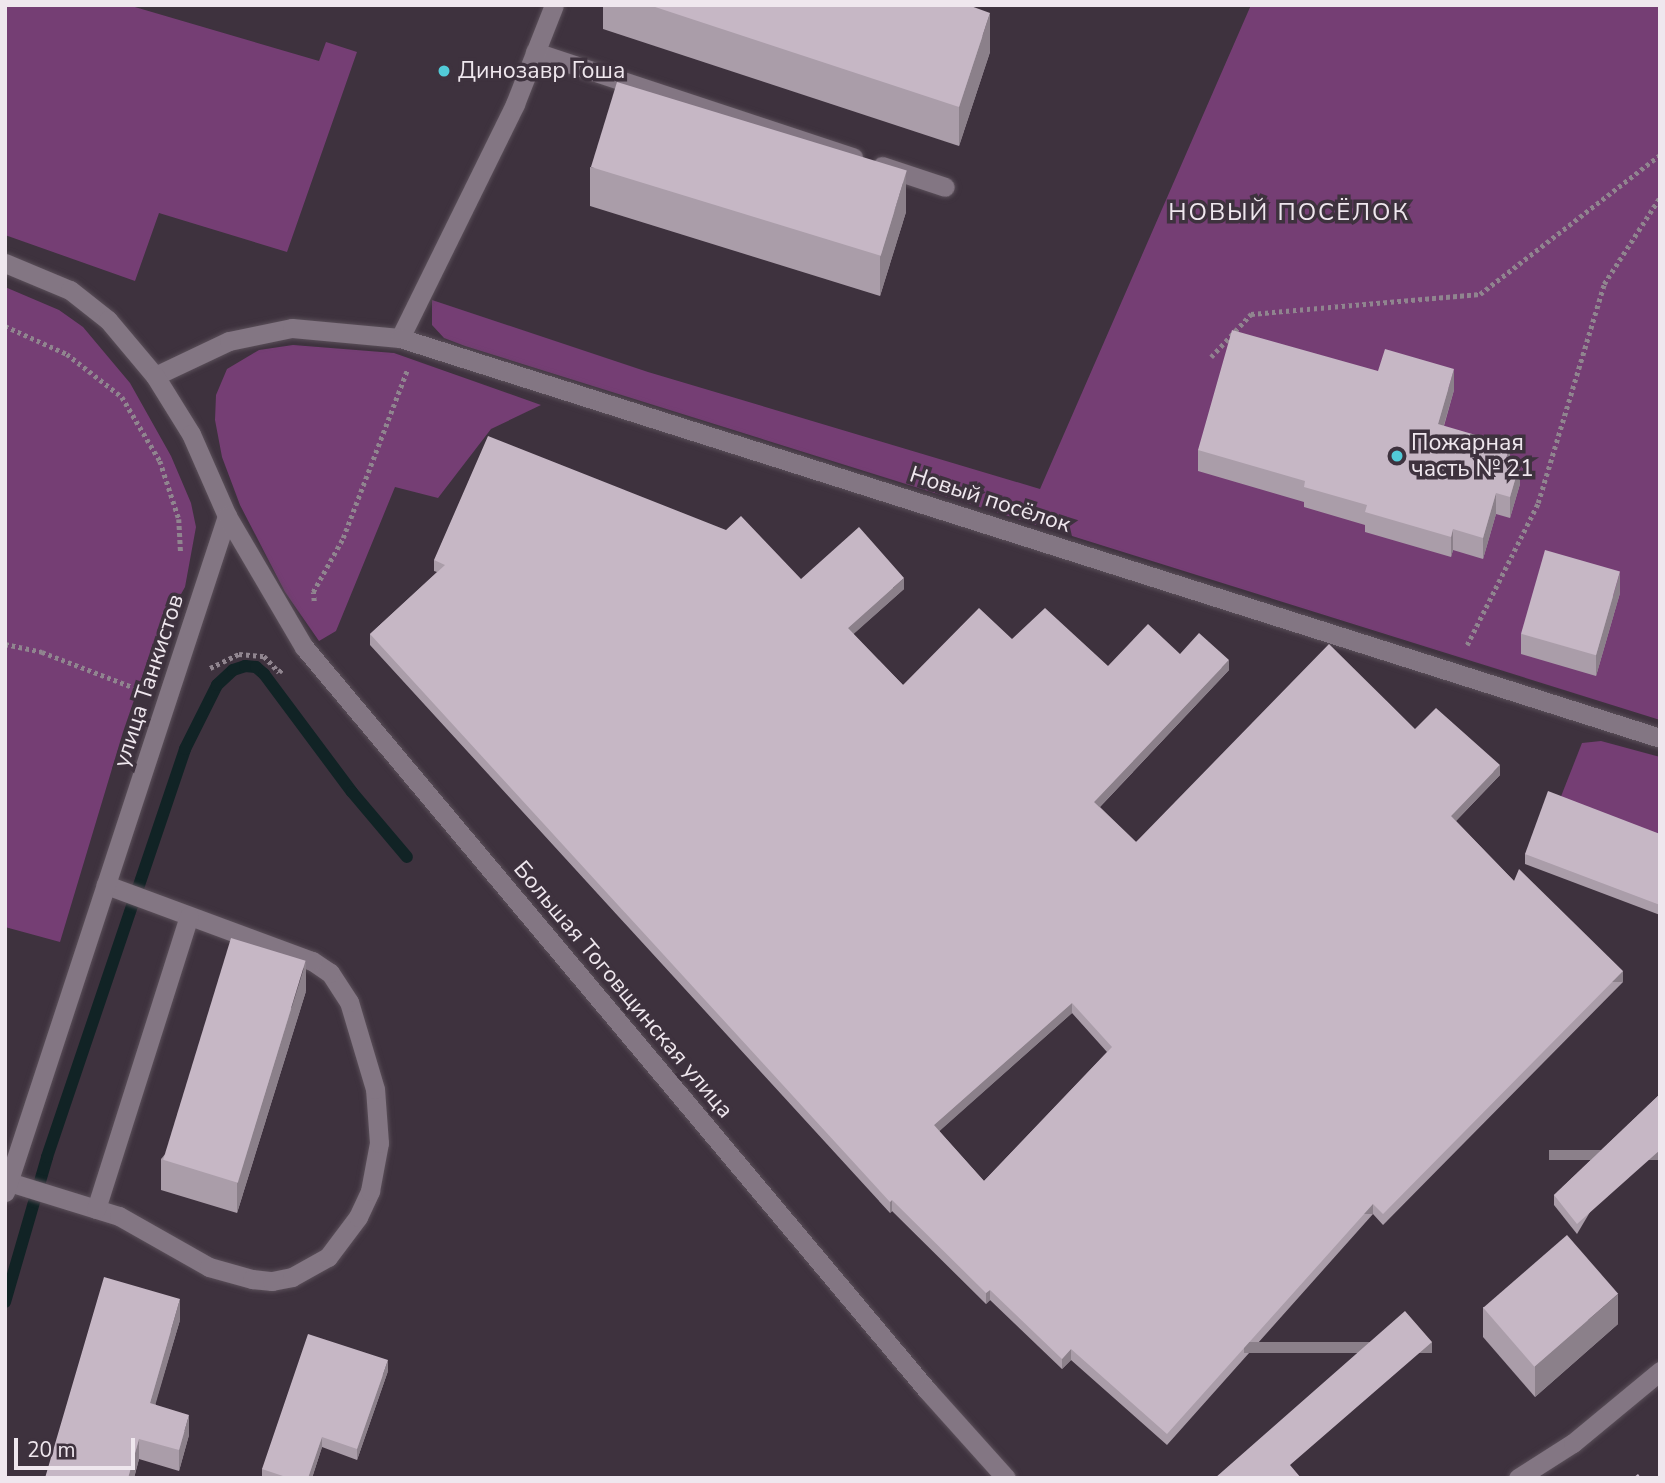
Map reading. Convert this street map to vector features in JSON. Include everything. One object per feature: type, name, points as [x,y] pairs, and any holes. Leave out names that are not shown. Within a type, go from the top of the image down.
[{"type":"street","points":[[400,338],[515,104],[554,5]]},
{"type":"street","points":[[535,52],[945,187]]},
{"type":"street","points":[[5,263],[70,290],[108,320],[155,376],[191,434],[227,516]]},
{"type":"street","name":"Новый посёлок","points":[[155,376],[229,341],[292,328],[400,338],[1660,738]]},
{"type":"street","name":"улица Танкистов","points":[[7,1187],[227,516]]},
{"type":"street","name":"Большая Тоговщинская улица","points":[[227,516],[304,647],[349,705],[927,1390],[1006,1478]]},
{"type":"street","points":[[7,1187],[96,1209],[138,1226],[209,1267],[251,1279],[272,1281],[292,1277],[328,1257],[358,1217],[370,1191],[379,1143],[375,1090],[359,1031],[339,983],[312,961],[106,885]]},
{"type":"street","points":[[96,1209],[189,916]]},
{"type":"street","points":[[1518,1478],[1573,1443],[1660,1371]]},
{"type":"path","points":[[1211,357],[1251,314],[1480,294],[1660,155]]},
{"type":"path","points":[[1452,674],[1538,503],[1604,284],[1660,197]]},
{"type":"path","points":[[5,326],[67,354],[122,397],[160,461],[179,519],[181,550],[178,563]]},
{"type":"path","points":[[142,690],[145,678]]},
{"type":"shaded area","points":[[5,5],[128,5],[319,61],[326,42],[357,52],[287,252],[159,213],[135,281],[5,235]]},
{"type":"shaded area","points":[[1251,5],[1660,5],[1660,720],[465,346],[444,338],[432,325],[432,300],[648,372],[1040,489]]},
{"type":"shaded area","points":[[5,287],[59,310],[83,327],[130,383],[171,456],[191,503],[196,527],[185,587],[154,642],[123,732],[60,942],[5,927]]},
{"type":"shaded area","points":[[293,345],[394,353],[541,405],[491,429],[438,498],[395,487],[336,631],[319,641],[285,592],[240,505],[222,457],[215,420],[216,395],[227,369],[259,350]]},
{"type":"shaded area","points":[[1601,741],[1660,757],[1660,837],[1560,799],[1582,743]]},
{"type":"building","points":[[649,5],[968,5],[990,13],[959,107]]},
{"type":"building","points":[[617,82],[907,171],[881,256],[591,167]]},
{"type":"building","name":"Пожарная часть № 21","points":[[1232,330],[1378,371],[1385,349],[1454,369],[1438,424],[1510,445],[1506,459],[1520,463],[1510,497],[1496,493],[1483,538],[1453,529],[1451,537],[1365,512],[1367,505],[1304,487],[1305,481],[1198,450]]},
{"type":"building","points":[[488,436],[726,530],[741,516],[801,579],[859,527],[904,578],[848,628],[903,685],[979,608],[1012,639],[1045,608],[1108,666],[1148,624],[1180,654],[1199,633],[1229,660],[1094,802],[1136,842],[1329,644],[1415,729],[1436,708],[1500,765],[1451,816],[1514,881],[1519,869],[1623,971],[1383,1214],[1373,1204],[1167,1434],[1071,1349],[1062,1359],[990,1290],[986,1293],[892,1200],[890,1202],[370,634],[445,565],[434,560]],"holes":[[[1072,1003],[1112,1047],[984,1181],[934,1125]]]},
{"type":"building","points":[[1545,550],[1620,571],[1596,655],[1521,634]]},
{"type":"building","points":[[1548,791],[1660,834],[1660,905],[1525,854]]},
{"type":"building","points":[[231,938],[306,961],[238,1183],[163,1160]]},
{"type":"building","points":[[1660,1094],[1660,1150],[1577,1224],[1554,1195]]},
{"type":"building","points":[[1567,1235],[1618,1294],[1534,1367],[1483,1308]]},
{"type":"building","points":[[104,1277],[180,1299],[150,1403],[189,1415],[179,1450],[139,1439],[128,1478],[45,1478]]},
{"type":"building","points":[[1405,1311],[1432,1342],[1290,1465],[1301,1478],[1215,1478]]},
{"type":"building","points":[[308,1334],[388,1360],[357,1449],[322,1437],[308,1478],[289,1478],[262,1469]]},
{"type":"waterway","points":[[5,1302],[47,1157],[185,749],[217,685],[233,670],[245,666],[256,667],[264,674],[352,792],[407,857]]},
{"type":"place","name":"Динозавр Гоша","points":[[444,71]]},
{"type":"place","name":"Пожарная часть № 21","points":[[1397,456]]},
{"type":"district","name":"НОВЫЙ ПОСЁЛОК","points":[[1289,213]]}]
